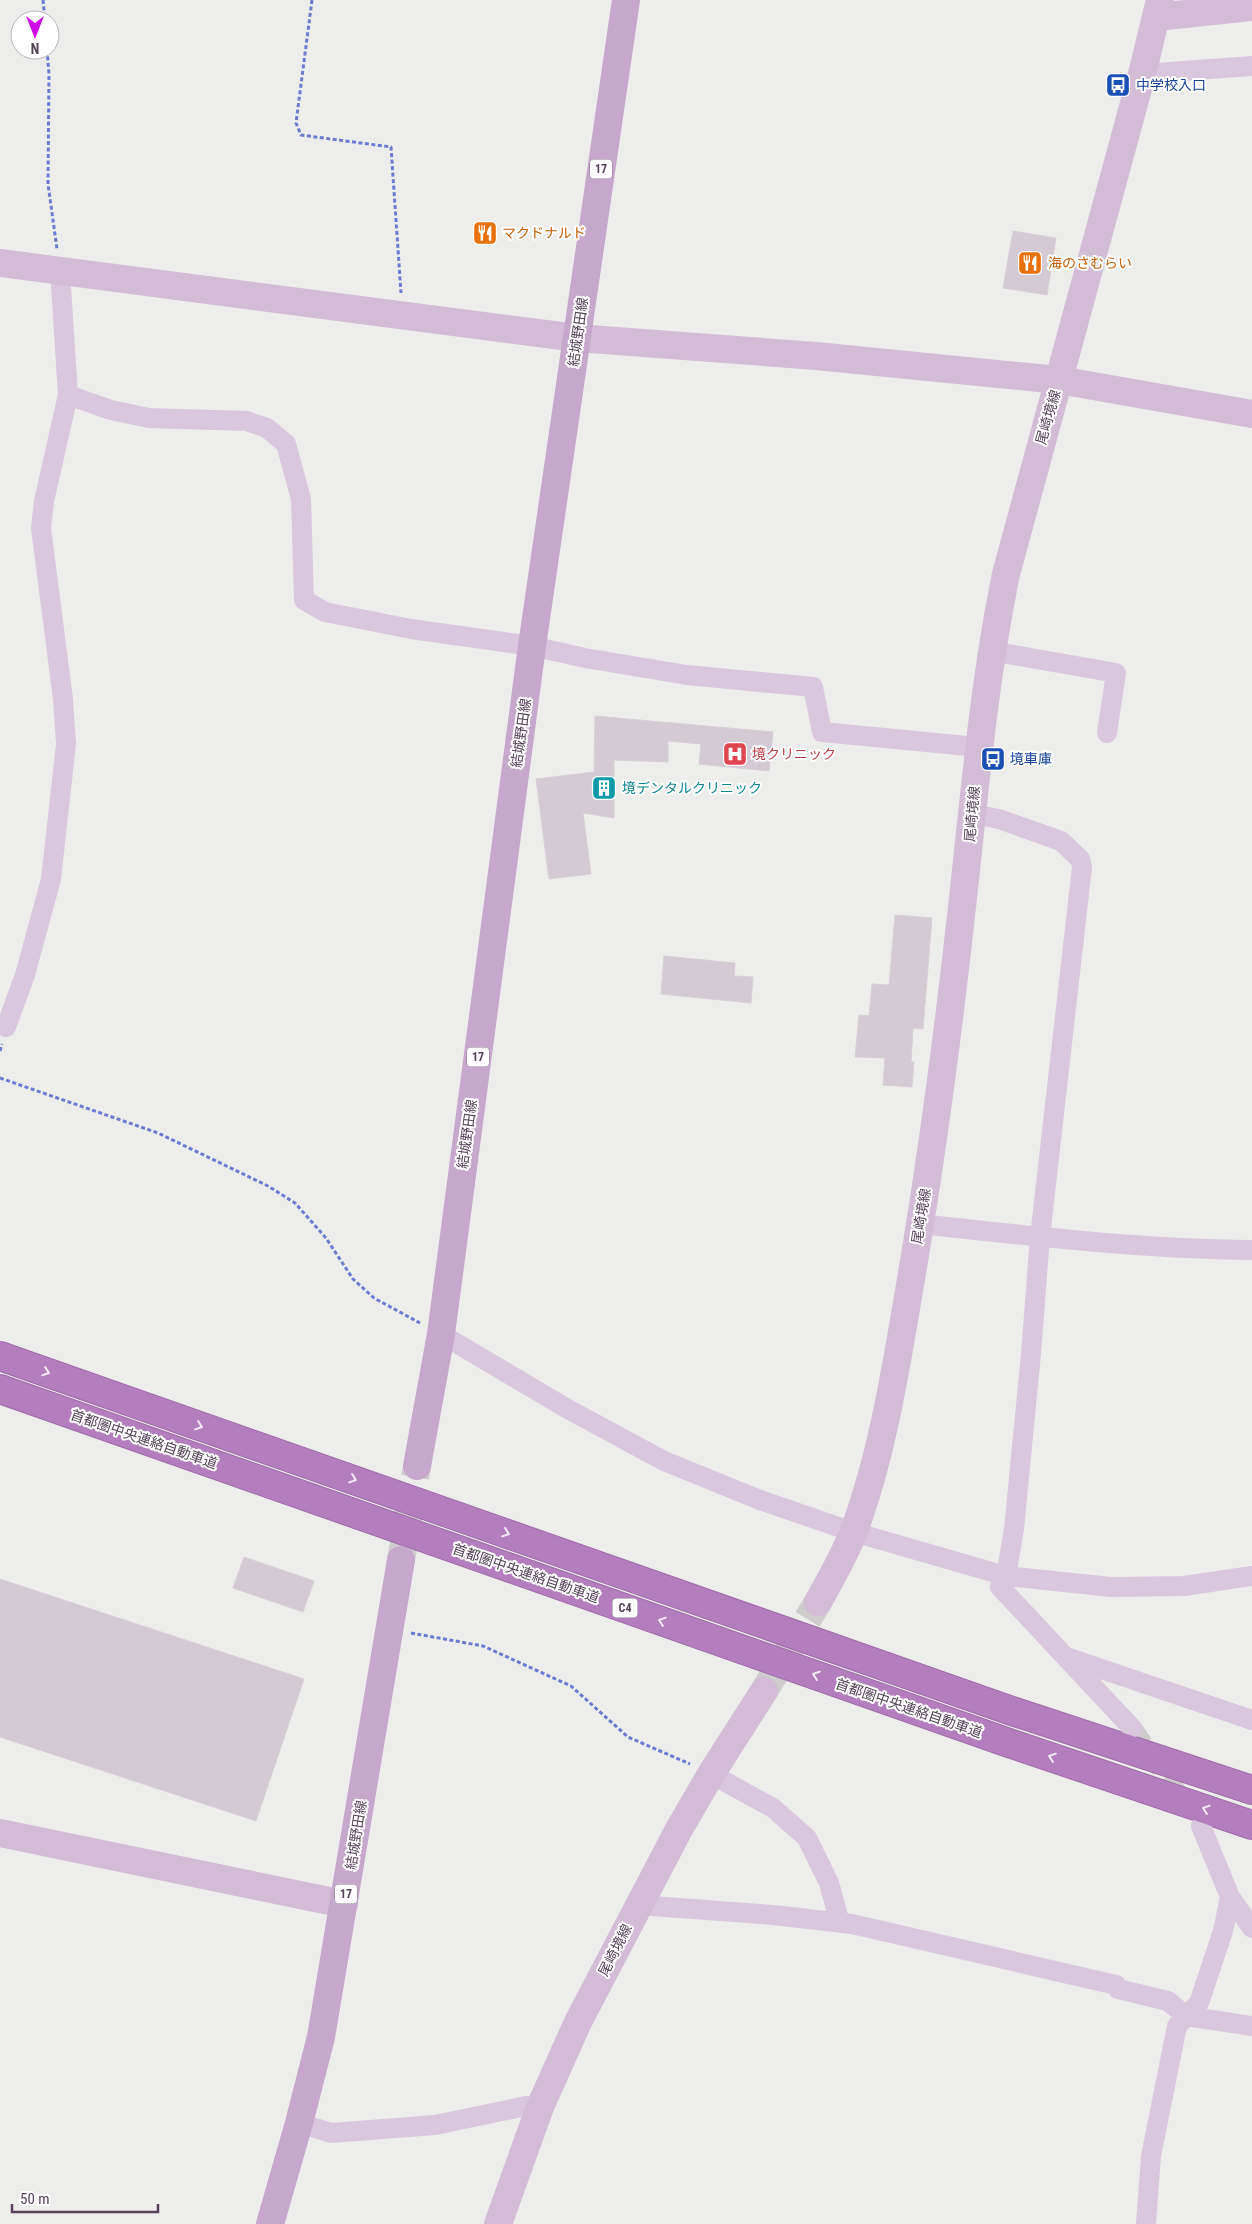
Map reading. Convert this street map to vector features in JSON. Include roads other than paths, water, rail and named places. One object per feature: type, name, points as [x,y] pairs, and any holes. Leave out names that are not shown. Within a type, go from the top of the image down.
[{"type":"highway","name":"C4","points":[[0,1356],[1015,1712],[1252,1790]]},
{"type":"highway","name":"首都圏中央連絡自動車道","points":[[0,1389],[1000,1740],[1252,1824]]},
{"type":"main road","name":"結城野田線","points":[[417,1466],[441,1334],[532,646],[626,0]]},
{"type":"main road","points":[[1159,8],[1252,8]]},
{"type":"main road","name":"尾崎境線","points":[[818,1602],[837,1568],[853,1532],[873,1470],[885,1420],[920,1224],[958,944],[978,747],[991,651],[1006,574],[1018,521],[1059,380],[1159,8]]},
{"type":"main road","points":[[0,263],[577,338],[816,356],[1059,380],[1252,414]]},
{"type":"main road","name":"結城野田線","points":[[270,2224],[321,2037],[401,1560]]},
{"type":"main road","name":"尾崎境線","points":[[498,2224],[540,2107],[578,2022],[638,1905],[711,1774],[764,1691]]},
{"type":"main road","points":[[0,1833],[344,1904]]},
{"type":"street","points":[[1142,74],[1252,66]]},
{"type":"street","points":[[6,1027],[25,975],[51,879],[66,744],[63,699],[41,528],[44,500],[68,395],[60,271]]},
{"type":"street","points":[[68,395],[111,410],[149,418],[246,421],[267,428],[286,444],[301,499],[304,600],[325,612],[411,629],[532,646],[585,658],[687,675],[813,687],[822,732],[978,747]]},
{"type":"street","points":[[991,651],[1116,673],[1107,732]]},
{"type":"street","points":[[972,814],[999,819],[1061,841],[1080,859],[1082,868],[1040,1237],[1032,1354],[1015,1519],[1006,1576],[1000,1587],[1132,1728]]},
{"type":"street","points":[[920,1224],[1040,1237],[1213,1250],[1252,1250]]},
{"type":"street","points":[[441,1334],[566,1408],[664,1461],[760,1500],[853,1532],[1006,1576],[1111,1587],[1184,1586],[1252,1576]]},
{"type":"street","points":[[1066,1657],[1252,1720]]},
{"type":"street","points":[[711,1774],[773,1808],[807,1838],[829,1883],[840,1923]]},
{"type":"street","points":[[1201,1826],[1230,1897],[1252,1928]]},
{"type":"street","points":[[1146,2224],[1153,2147],[1177,2026],[1198,2003],[1223,1931],[1230,1897]]},
{"type":"street","points":[[638,1905],[773,1915],[840,1923],[1116,1985],[1118,1989],[1168,2001],[1186,2016],[1252,2026]]},
{"type":"street","points":[[299,2123],[331,2133],[436,2125],[526,2106],[540,2107]]},
{"type":"tunnel","points":[[401,1560],[417,1466]]},
{"type":"tunnel","points":[[764,1691],[818,1602]]},
{"type":"tunnel","points":[[1132,1728],[1185,1804]]},
{"type":"place","name":"中学校入口","points":[[1118,85]]},
{"type":"place","name":"マクドナルド","points":[[485,233]]},
{"type":"place","name":"海のさむらい","points":[[1030,263]]},
{"type":"place","name":"境クリニック","points":[[735,754]]},
{"type":"place","name":"境車庫","points":[[993,759]]},
{"type":"place","name":"境デンタルクリニック","points":[[604,788]]}]
